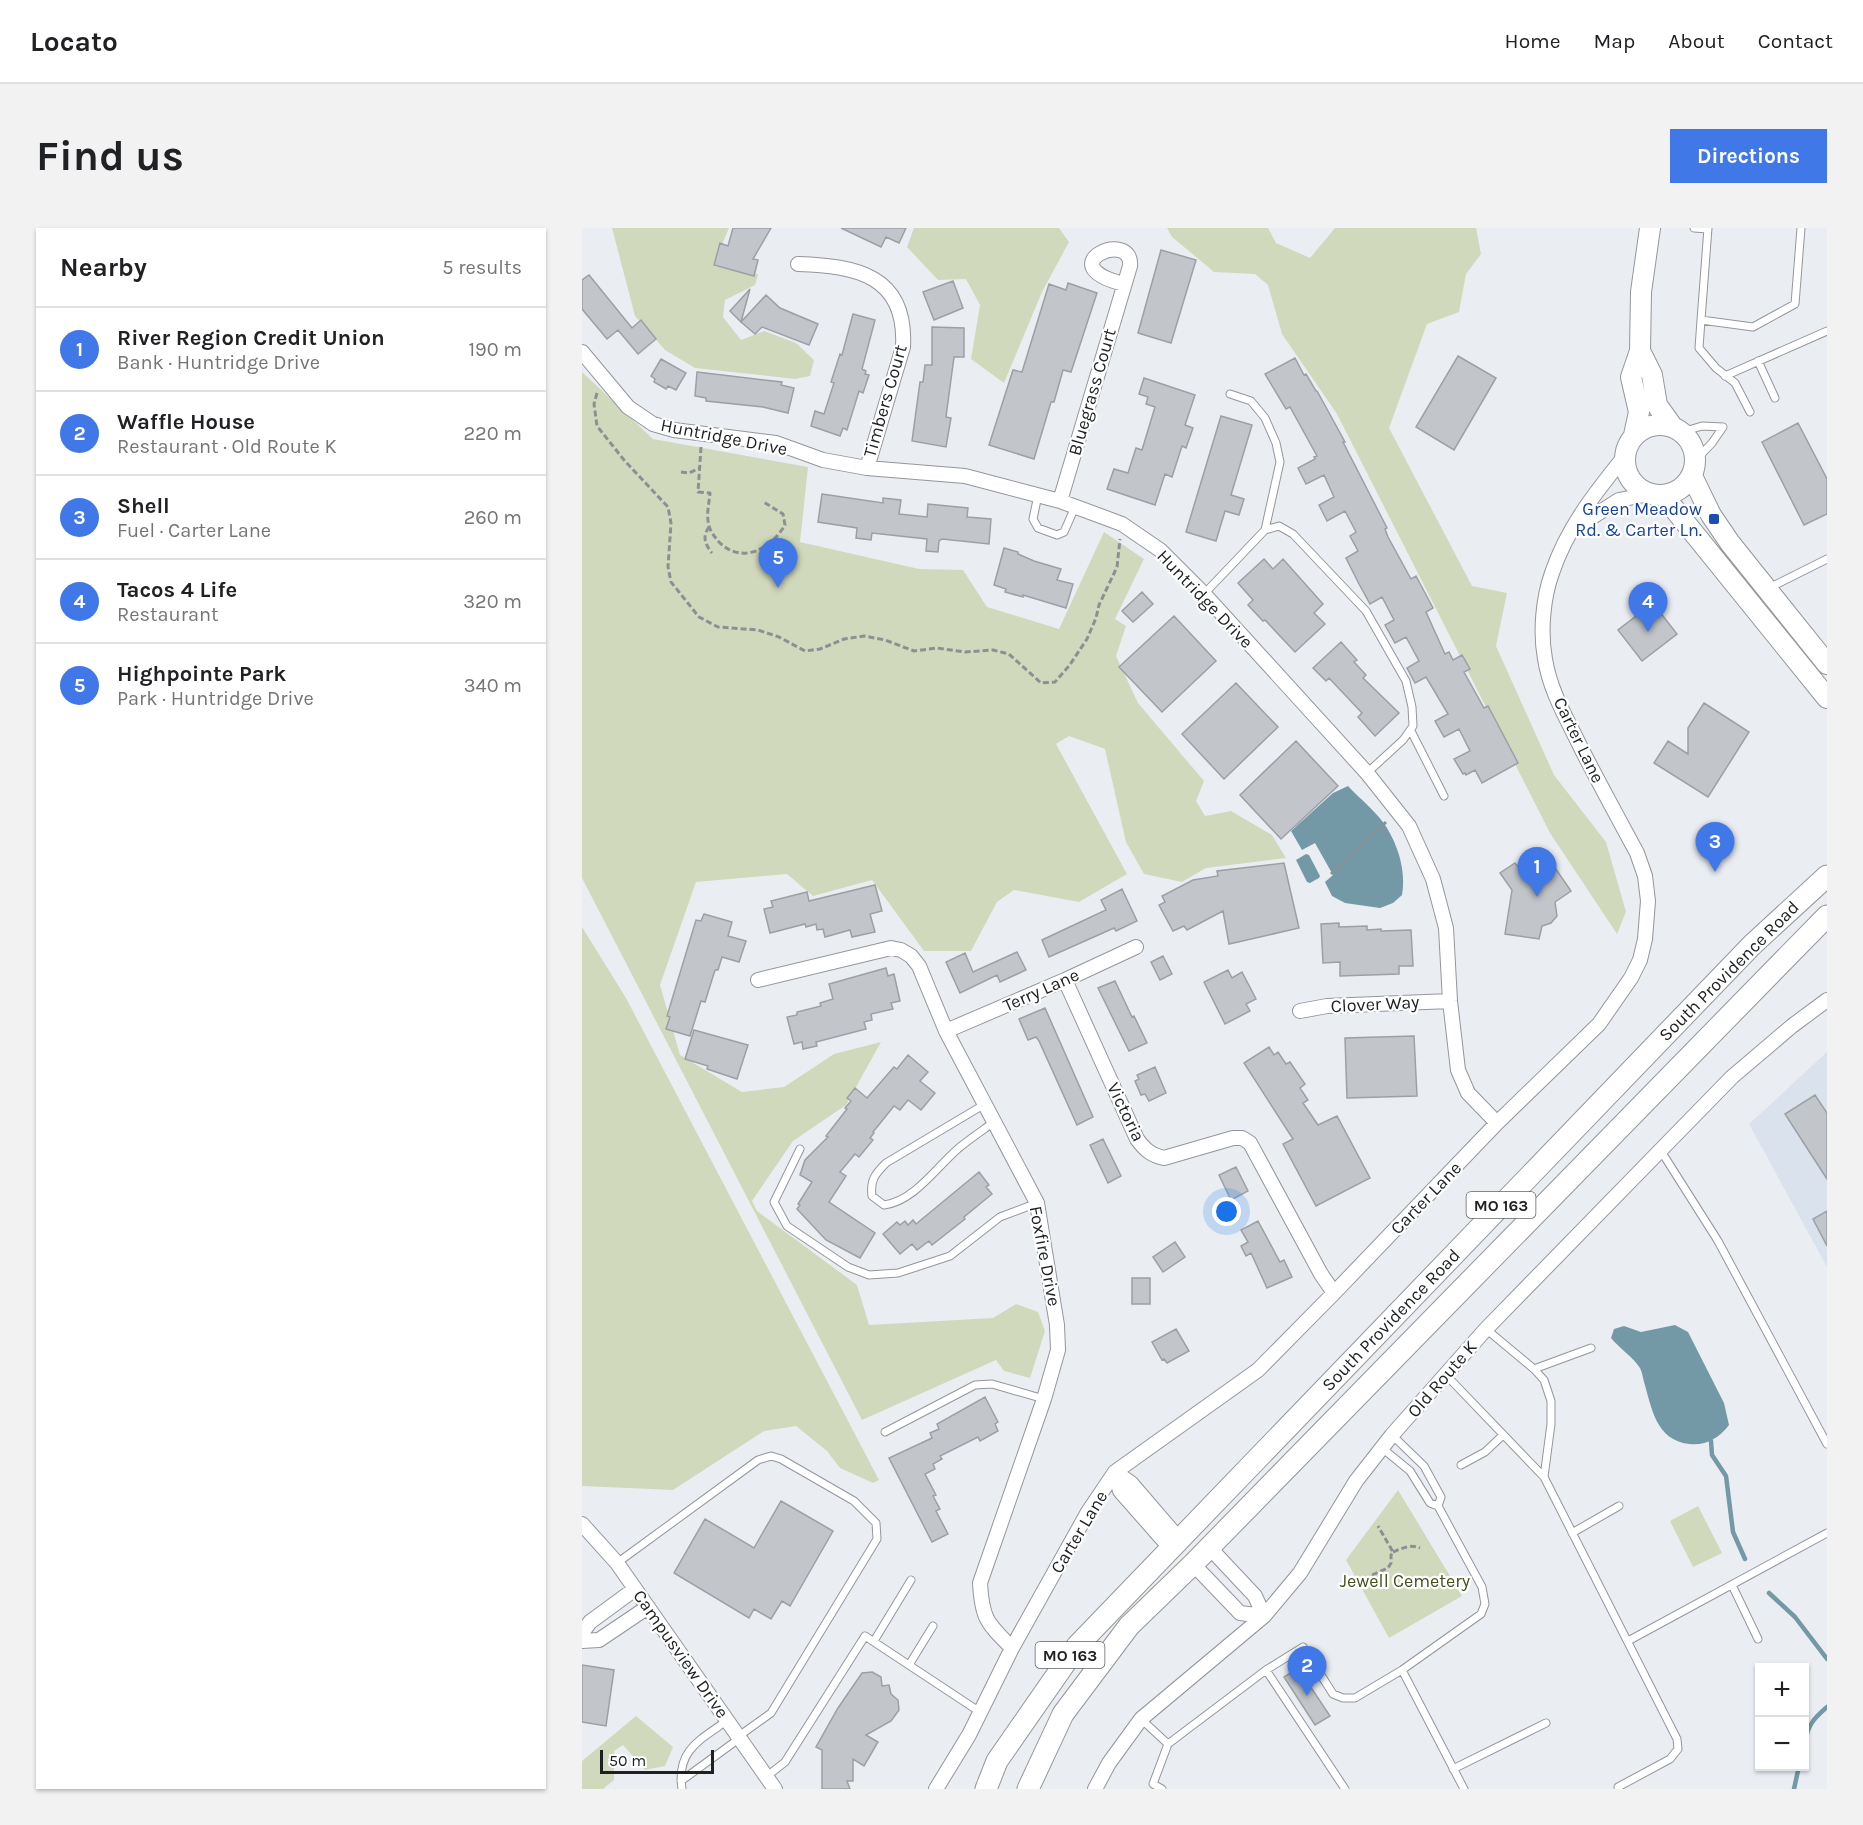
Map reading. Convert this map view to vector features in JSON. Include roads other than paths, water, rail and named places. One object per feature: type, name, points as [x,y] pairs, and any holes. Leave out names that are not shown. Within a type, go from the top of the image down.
[{"type":"main road","name":"South Providence Road","points":[[986,1789],[997,1761],[1077,1646],[1752,945],[1827,876]]},
{"type":"main road","name":"South Providence Road","points":[[1028,1789],[1064,1714],[1129,1626],[1193,1564],[1827,916]]},
{"type":"main road","points":[[1193,1564],[1196,1537],[1246,1482],[1246,1472]]},
{"type":"main road","points":[[1129,1626],[1131,1613],[1174,1565],[1181,1548],[1175,1544]]},
{"type":"street","points":[[1634,435],[1639,412],[1631,377],[1640,351],[1641,292],[1650,228]]},
{"type":"street","name":"Timbers Court","points":[[798,264],[828,265],[865,273],[879,282],[891,295],[900,312],[904,331],[903,347],[867,468]]},
{"type":"street","name":"Bluegrass Court","points":[[1060,501],[1124,284]]},
{"type":"street","points":[[1640,351],[1652,375],[1657,405],[1692,445],[1693,468],[1710,515],[1827,664]]},
{"type":"street","name":"Huntridge Drive","points":[[582,352],[628,407],[653,424],[674,430],[776,443],[823,460],[867,468],[965,476],[1060,501],[1122,524],[1160,550],[1204,594],[1367,773],[1409,826],[1433,879],[1446,928],[1450,1001],[1458,1070],[1468,1093],[1497,1124]]},
{"type":"street","points":[[1677,429],[1651,425],[1634,435],[1627,445],[1624,457],[1628,476],[1640,490],[1656,495],[1827,698]]},
{"type":"street","name":"Carter Lane","points":[[936,1789],[969,1735],[1012,1648],[1088,1512],[1115,1472],[1258,1370],[1497,1124],[1599,1024],[1631,978],[1640,960],[1648,920],[1645,876],[1637,853],[1556,698],[1545,659],[1543,629],[1551,573],[1570,530],[1588,501],[1624,457]]},
{"type":"street","points":[[1570,530],[1619,500],[1674,492],[1684,486],[1693,468]]},
{"type":"street","name":"Terry Lane","points":[[946,1031],[1136,947]]},
{"type":"street","name":"Foxfire Drive","points":[[758,980],[891,948],[902,950],[911,956],[919,966],[946,1031],[1037,1203],[1058,1325],[1058,1350],[1044,1399],[980,1583],[981,1609],[993,1629],[1012,1648]]},
{"type":"street","name":"Victoria","points":[[1065,980],[1137,1139],[1145,1150],[1154,1156],[1164,1158],[1233,1138],[1242,1138],[1250,1143],[1321,1274],[1334,1293]]},
{"type":"street","name":"Old Route K","points":[[1095,1789],[1109,1763],[1141,1719],[1264,1616],[1300,1573],[1356,1481],[1392,1435],[1486,1329],[1732,1077],[1792,1026],[1827,1000]]},
{"type":"street","name":"Clover Way","points":[[1300,1011],[1327,1006],[1450,1001]]},
{"type":"street","points":[[1115,1472],[1131,1483],[1175,1544]]},
{"type":"street","name":"Campusview Drive","points":[[582,1524],[617,1563],[775,1789]]},
{"type":"street","points":[[1209,1547],[1255,1596],[1264,1616]]},
{"type":"street","points":[[1193,1564],[1240,1613],[1264,1616]]},
{"type":"street","points":[[582,1633],[590,1622],[635,1589]]},
{"type":"street","points":[[582,1641],[599,1640],[648,1607]]},
{"type":"lane","points":[[1694,228],[1708,229],[1699,348],[1716,368],[1735,383],[1750,412]]},
{"type":"lane","points":[[1701,320],[1753,327],[1795,304],[1802,228]]},
{"type":"lane","points":[[1725,376],[1827,331]]},
{"type":"lane","points":[[1758,361],[1775,398]]},
{"type":"lane","points":[[1230,394],[1251,401],[1265,418],[1276,443],[1280,462],[1265,530]]},
{"type":"lane","points":[[1677,429],[1702,426],[1723,427],[1693,468]]},
{"type":"lane","points":[[1038,495],[1033,519],[1038,528],[1057,535],[1064,532],[1075,507]]},
{"type":"lane","points":[[1204,594],[1265,530],[1279,526],[1293,534],[1366,611],[1406,681],[1412,706],[1413,726],[1411,731],[1367,773]]},
{"type":"lane","points":[[1767,589],[1827,558]]},
{"type":"lane","points":[[1411,731],[1444,796]]},
{"type":"lane","points":[[985,1104],[886,1163],[874,1174],[870,1185],[872,1196],[884,1205],[895,1204],[908,1197],[960,1147],[994,1122]]},
{"type":"lane","points":[[800,1149],[774,1202],[787,1226],[848,1267],[869,1275],[898,1273],[950,1256],[1000,1217],[1037,1203]]},
{"type":"lane","points":[[1661,1151],[1718,1241],[1827,1444]]},
{"type":"lane","points":[[1486,1329],[1544,1380],[1551,1401],[1551,1424],[1544,1477]]},
{"type":"lane","points":[[1534,1369],[1591,1348]]},
{"type":"lane","points":[[1445,1374],[1544,1477],[1677,1739],[1678,1749],[1670,1760],[1618,1787]]},
{"type":"lane","points":[[885,1432],[975,1385],[992,1384],[1044,1399]]},
{"type":"lane","points":[[1392,1435],[1424,1466],[1441,1497],[1438,1506]]},
{"type":"lane","points":[[1461,1466],[1485,1452],[1503,1435]]},
{"type":"lane","points":[[1162,1789],[1153,1784],[1168,1744],[1266,1670],[1303,1647],[1333,1694],[1343,1698],[1355,1698],[1402,1670],[1481,1614],[1485,1604],[1482,1587],[1438,1506],[1430,1503],[1410,1470],[1382,1448]]},
{"type":"lane","points":[[617,1563],[758,1460],[771,1456],[781,1458],[854,1500],[876,1523],[877,1539],[771,1713],[681,1781]]},
{"type":"lane","points":[[1572,1533],[1619,1506]]},
{"type":"lane","points":[[1628,1641],[1827,1533]]},
{"type":"lane","points":[[874,1641],[910,1580]]},
{"type":"lane","points":[[1732,1585],[1758,1639]]},
{"type":"lane","points":[[909,1665],[933,1626]]},
{"type":"lane","points":[[766,1777],[785,1762],[865,1636],[980,1712]]},
{"type":"lane","points":[[1266,1670],[1345,1789]]},
{"type":"lane","points":[[1402,1670],[1464,1789]]},
{"type":"lane","points":[[1141,1719],[1168,1744]]},
{"type":"lane","points":[[682,1789],[682,1763],[687,1752],[728,1720]]},
{"type":"lane","points":[[1453,1769],[1546,1723]]},
{"type":"water","points":[[1348,786],[1383,823],[1395,844],[1400,860],[1403,878],[1402,895],[1393,903],[1380,908],[1345,903],[1332,896],[1325,882],[1333,875],[1315,843],[1302,850],[1291,831],[1333,793]]},
{"type":"water","points":[[1306,854],[1309,855],[1320,876],[1310,883],[1307,882],[1296,860]]},
{"type":"water","points":[[1675,1325],[1688,1332],[1724,1403],[1729,1425],[1721,1434],[1701,1444],[1678,1441],[1662,1430],[1653,1412],[1640,1368],[1611,1338],[1614,1329],[1624,1326],[1641,1332]]},
{"type":"waterway","points":[[1711,1441],[1712,1455],[1726,1476],[1733,1532],[1745,1559]]},
{"type":"waterway","points":[[1769,1593],[1795,1617],[1827,1659]]},
{"type":"waterway","points":[[1809,1729],[1812,1722],[1827,1707]]},
{"type":"waterway","points":[[1794,1789],[1798,1771]]},
{"type":"place","name":"Green Meadow Rd. & Carter Ln.","points":[[1714,519]]},
{"type":"place","name":"Highpointe Park","points":[[778,588]]},
{"type":"place","name":"Tacos 4 Life","points":[[1648,632]]},
{"type":"place","name":"Shell","points":[[1715,872]]},
{"type":"place","name":"River Region Credit Union","points":[[1537,897]]},
{"type":"place","name":"Waffle House","points":[[1307,1696]]},
{"type":"park label","name":"Jewell Cemetery","points":[[1405,1581]]}]
